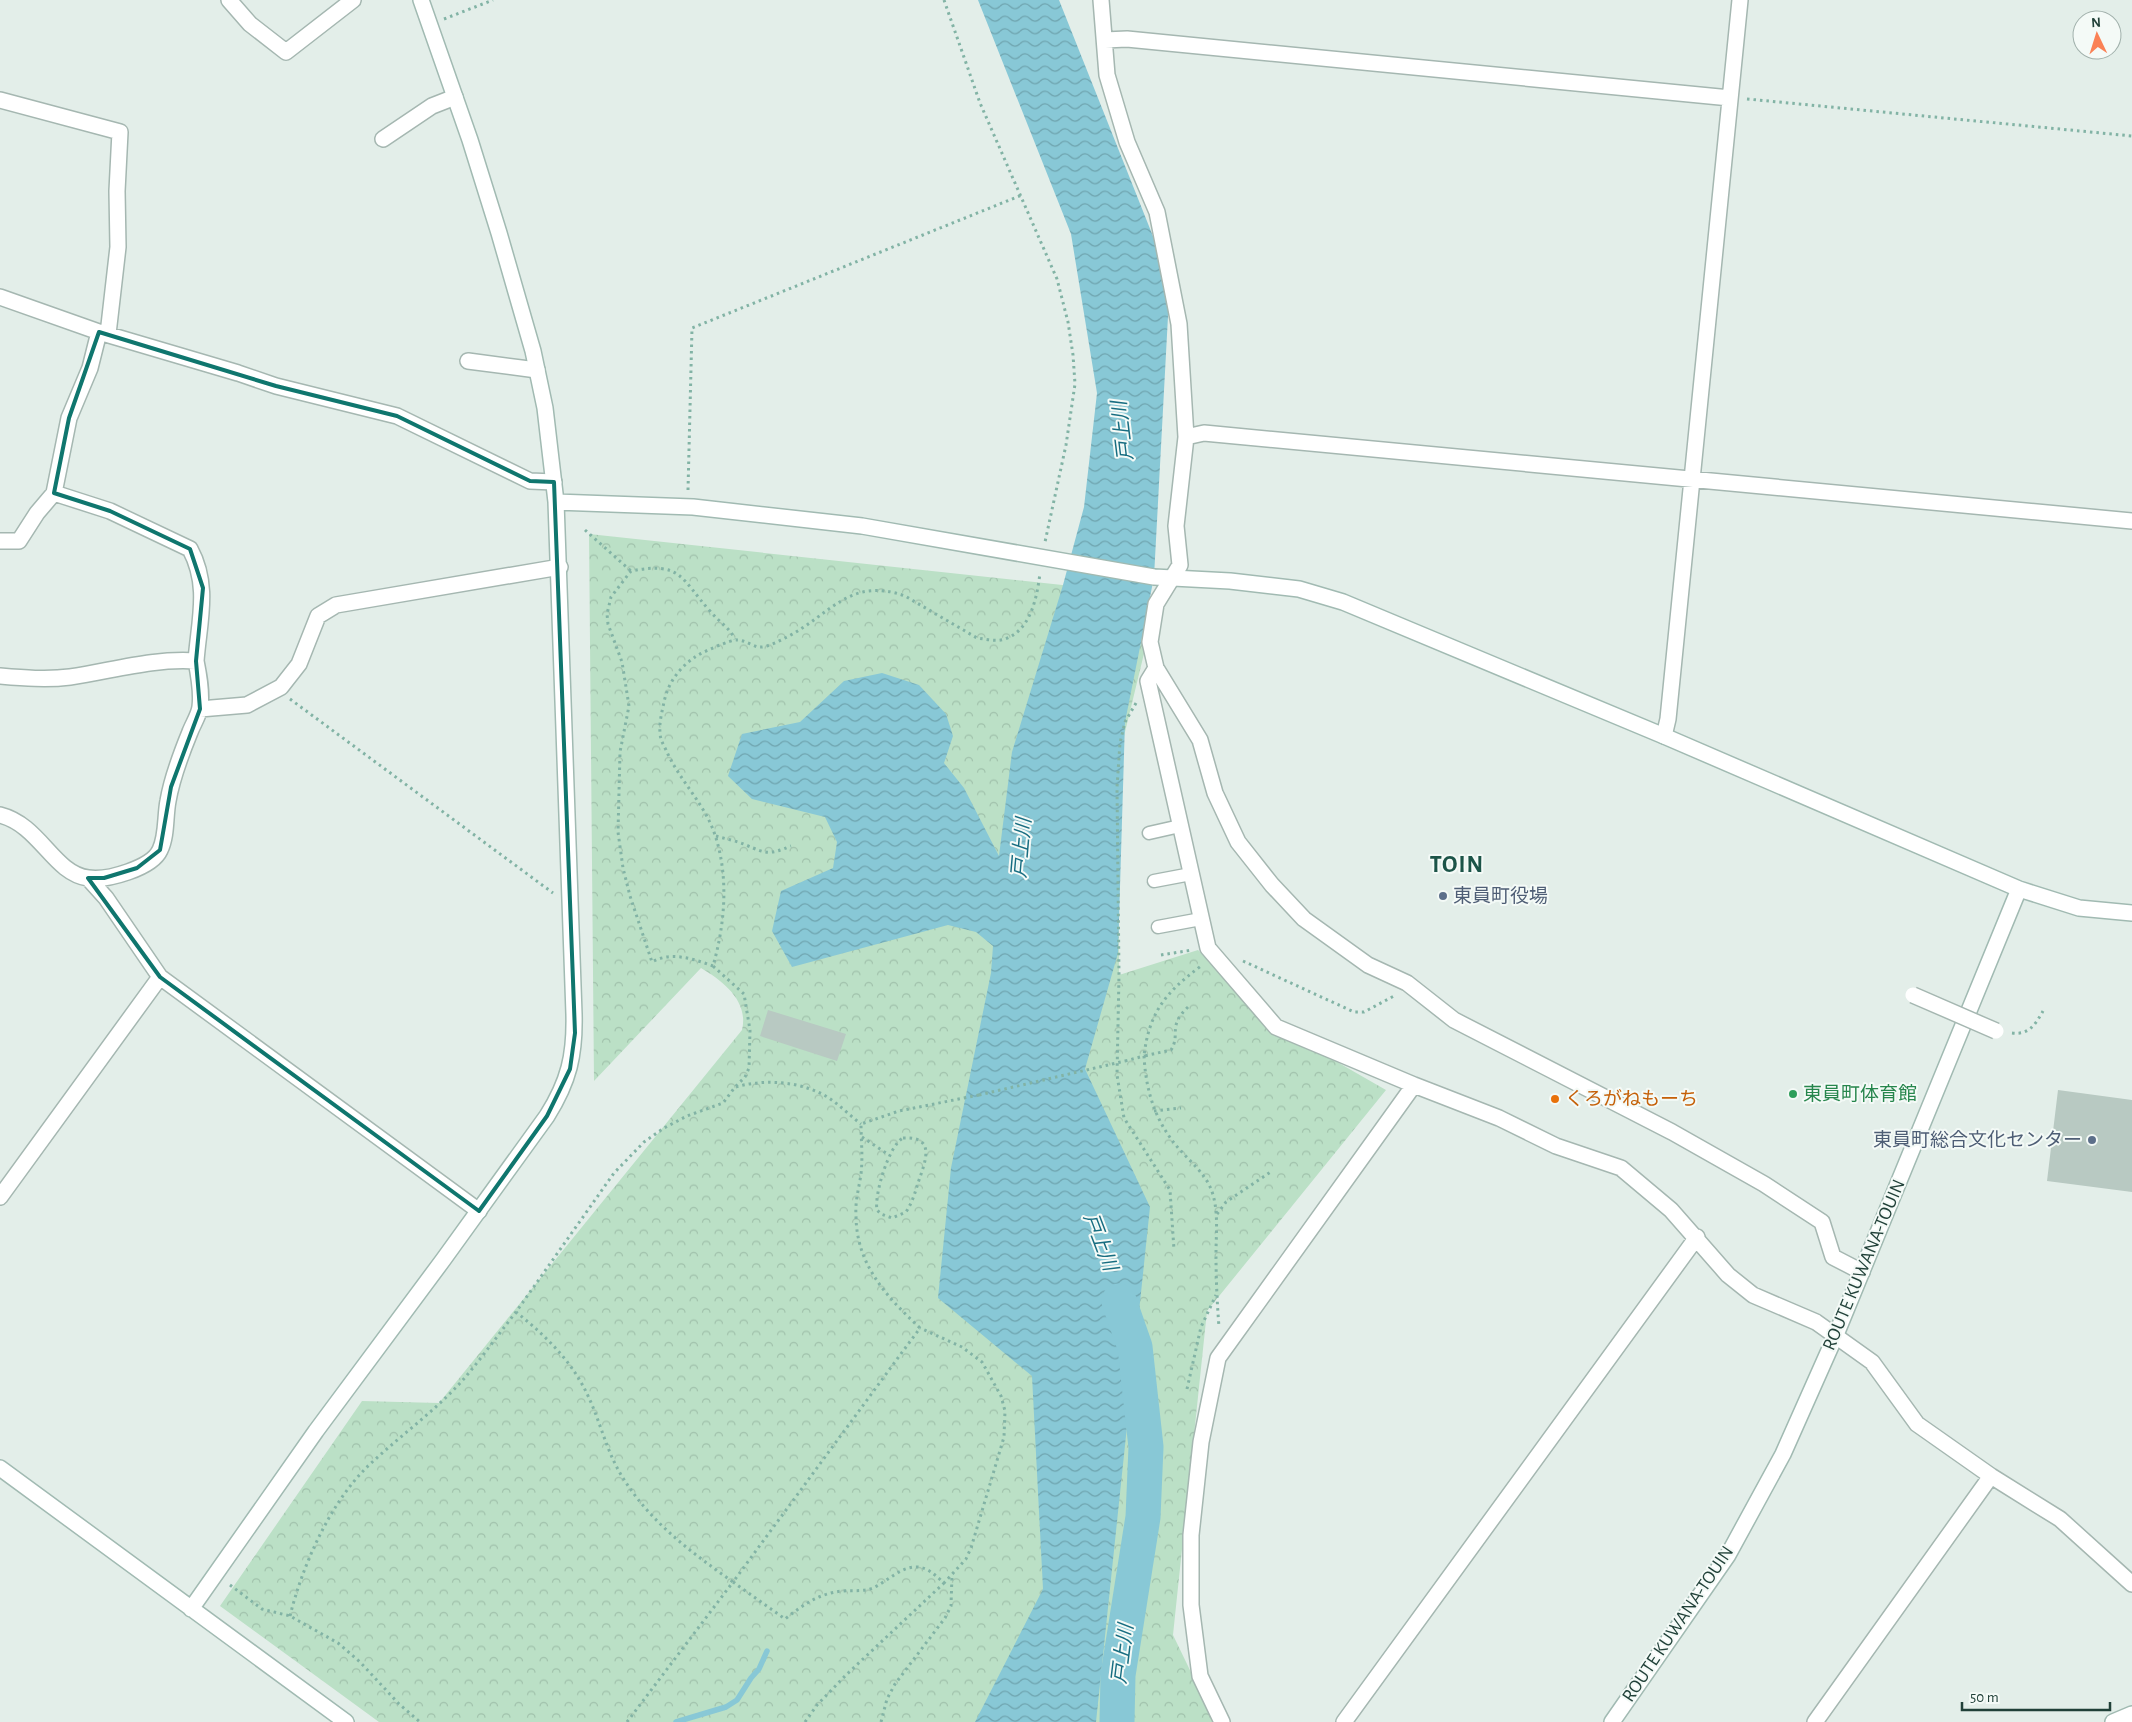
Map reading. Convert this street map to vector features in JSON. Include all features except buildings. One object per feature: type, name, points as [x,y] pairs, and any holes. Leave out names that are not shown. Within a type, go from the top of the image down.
[{"type":"street","points":[[230,0],[250,24],[286,52],[353,0]]},
{"type":"street","points":[[191,1609],[316,1431],[547,1116],[558,1098],[570,1069],[575,1033],[560,567],[556,502],[545,408],[537,370],[499,233],[421,0]]},
{"type":"street","points":[[1100,0],[1107,75],[1127,142],[1156,212],[1179,324],[1186,437],[1176,526],[1180,565],[1156,604],[1150,642],[1152,674],[1180,826],[1208,948],[1276,1027],[1498,1118],[1556,1146],[1621,1168],[1671,1210],[1697,1237],[1728,1275],[1753,1295],[1816,1322],[1872,1362],[1917,1424],[1991,1476],[2060,1519],[2132,1584]]},
{"type":"street","points":[[1664,736],[1668,718],[1740,0]]},
{"type":"street","points":[[1105,40],[1128,39],[1730,98]]},
{"type":"street","points":[[383,139],[432,106],[454,97]]},
{"type":"street","points":[[0,100],[120,132],[117,192],[118,247],[103,333],[69,418],[60,471],[54,493],[37,513],[19,541],[0,541]]},
{"type":"street","points":[[0,297],[103,333],[276,386],[397,416],[530,481],[554,482]]},
{"type":"street","points":[[468,361],[537,370]]},
{"type":"street","points":[[1186,437],[1204,433],[2132,521]]},
{"type":"street","points":[[0,815],[29,829],[62,865],[74,873],[88,878],[104,878],[137,868],[155,856],[160,850],[171,787],[177,765],[200,709],[201,690],[196,661],[203,588],[195,558],[190,548],[110,510],[54,493]]},
{"type":"street","points":[[556,502],[688,507],[862,526],[1154,577],[1230,580],[1299,589],[1343,602],[1664,736],[2019,888],[2079,908],[2132,914]]},
{"type":"street","points":[[200,709],[247,705],[281,686],[299,664],[318,616],[336,605],[560,567]]},
{"type":"street","points":[[0,676],[69,677],[139,664],[174,660],[196,661]]},
{"type":"street","points":[[1152,674],[1200,740],[1215,793],[1238,842],[1272,885],[1304,918],[1368,965],[1407,983],[1454,1020],[1672,1132],[1764,1184],[1822,1222],[1833,1257],[1862,1272]]},
{"type":"street","points":[[88,878],[106,898],[160,977],[478,1211]]},
{"type":"street","name":"ROUTE KUWANA-TOUIN","points":[[1612,1722],[1728,1555],[1783,1454],[1835,1337],[2019,888]]},
{"type":"street","points":[[0,1196],[160,977]]},
{"type":"street","points":[[1913,994],[1996,1031]]},
{"type":"street","points":[[1222,1722],[1200,1676],[1191,1605],[1192,1535],[1201,1442],[1218,1358],[1414,1085]]},
{"type":"street","points":[[1344,1722],[1697,1237]]},
{"type":"street","points":[[0,1468],[346,1722]]},
{"type":"street","points":[[1815,1722],[1991,1476]]},
{"type":"street","points":[[2113,1722],[2132,1714]]},
{"type":"lane","points":[[1149,833],[1180,826]]},
{"type":"lane","points":[[1154,881],[1191,874]]},
{"type":"lane","points":[[1158,927],[1201,918]]},
{"type":"path","points":[[429,25],[494,0]]},
{"type":"path","points":[[713,966],[724,898],[722,865],[715,836],[709,821],[672,766],[660,732],[661,715],[667,689],[685,664],[708,650],[735,639],[760,647],[777,642],[794,634],[837,602],[863,591],[874,589],[893,591],[905,596],[977,638],[990,640],[1004,639],[1023,625],[1037,599],[1048,558],[1075,384],[1068,322],[1057,279],[1022,195],[980,103],[944,0]]},
{"type":"path","points":[[1730,98],[2132,136]]},
{"type":"path","points":[[688,507],[692,328],[1022,195]]},
{"type":"path","points":[[585,530],[631,571]]},
{"type":"path","points":[[290,1616],[305,1565],[350,1486],[462,1381],[516,1312],[614,1173],[644,1142],[664,1128],[687,1116],[723,1103],[745,1077],[749,1068],[750,1030],[744,994],[713,966],[691,958],[669,957],[652,962],[623,868],[618,832],[618,782],[620,752],[629,706],[622,662],[608,624],[607,614],[611,597],[631,571],[658,568],[672,571],[688,582],[714,617],[729,628],[735,639]]},
{"type":"path","points":[[1152,674],[1125,722],[1119,752],[1116,787],[1119,968],[1117,1075],[1124,1118],[1170,1190],[1174,1250]]},
{"type":"path","points":[[281,686],[294,703],[556,895],[571,899]]},
{"type":"path","points":[[715,836],[746,844],[766,853],[779,852],[792,846]]},
{"type":"path","points":[[1161,955],[1198,950]]},
{"type":"path","points":[[862,1124],[898,1111],[1171,1050],[1175,1044],[1176,1022],[1188,1007]]},
{"type":"path","points":[[1996,1031],[2020,1034],[2033,1028],[2043,1011]]},
{"type":"path","points":[[1144,1056],[1147,1085],[1154,1111],[1172,1141],[1204,1176],[1214,1198],[1216,1215],[1216,1294],[1221,1353]]},
{"type":"path","points":[[735,1087],[760,1082],[789,1084],[809,1089],[824,1096],[862,1124]]},
{"type":"path","points":[[1154,1111],[1181,1108]]},
{"type":"path","points":[[805,1722],[817,1705],[846,1675],[944,1583],[966,1559],[971,1548],[1004,1437],[1005,1411],[1001,1396],[982,1362],[962,1347],[920,1328],[891,1301],[868,1267],[857,1233],[856,1216],[857,1192],[861,1173],[862,1124]]},
{"type":"path","points":[[861,1136],[890,1155]]},
{"type":"path","points":[[903,1138],[916,1139],[922,1142],[926,1146],[927,1152],[927,1158],[910,1207],[903,1215],[892,1218],[881,1214],[877,1210],[876,1204],[890,1155],[895,1144],[903,1138]]},
{"type":"path","points":[[1216,1215],[1226,1202],[1272,1171]]},
{"type":"path","points":[[1188,1389],[1201,1326],[1216,1294]]},
{"type":"path","points":[[516,1312],[541,1332],[576,1373],[589,1398],[606,1445],[623,1478],[652,1518],[676,1540],[785,1619],[813,1599],[826,1594],[872,1588],[906,1569],[917,1567],[927,1569],[944,1583]]},
{"type":"path","points":[[627,1722],[733,1582],[920,1328]]},
{"type":"path","points":[[881,1722],[887,1699],[895,1684],[945,1618],[951,1606],[952,1574]]},
{"type":"path","points":[[230,1585],[262,1609],[290,1616],[338,1643],[360,1662],[399,1704],[420,1722]]},
{"type":"highlighted area","points":[[99,332],[276,386],[397,416],[530,481],[554,482],[575,1033],[570,1069],[547,1116],[479,1211],[160,977],[88,878],[104,878],[137,868],[160,850],[171,787],[200,709],[196,661],[203,588],[190,549],[110,511],[54,493],[69,418]]},
{"type":"green space","points":[[589,534],[1081,587],[1156,604],[1118,761],[1119,975],[1198,950],[1276,1027],[1386,1090],[1207,1311],[1173,1635],[1215,1722],[379,1722],[220,1606],[362,1401],[439,1403],[742,1030],[742,1010],[738,1001],[718,979],[701,968],[594,1081]]},
{"type":"water","points":[[978,0],[1059,0],[1170,279],[1154,577],[1125,722],[1118,953],[1085,1069],[1150,1207],[1096,1722],[975,1722],[1043,1589],[1032,1376],[938,1298],[951,1168],[991,973],[993,946],[976,932],[948,925],[792,967],[772,931],[781,891],[833,868],[837,842],[825,817],[752,799],[728,776],[742,734],[800,722],[844,681],[882,673],[919,685],[946,714],[953,736],[944,763],[964,788],[999,856],[1012,752],[1063,585],[1084,507],[1097,393],[1071,234]]},
{"type":"waterway","name":"戸上川","points":[[1117,1722],[1118,1675],[1143,1517],[1146,1447],[1135,1347],[1119,1301]]},
{"type":"waterway","points":[[676,1722],[726,1707],[737,1700],[759,1669],[767,1651]]},
{"type":"place","name":"東員町役場","points":[[1443,896]]},
{"type":"place","name":"東員町体育館","points":[[1793,1094]]},
{"type":"place","name":"くろがねもーち","points":[[1555,1099]]},
{"type":"place","name":"東員町総合文化センター","points":[[2092,1140]]},
{"type":"district","name":"TOIN","points":[[1457,865]]}]
